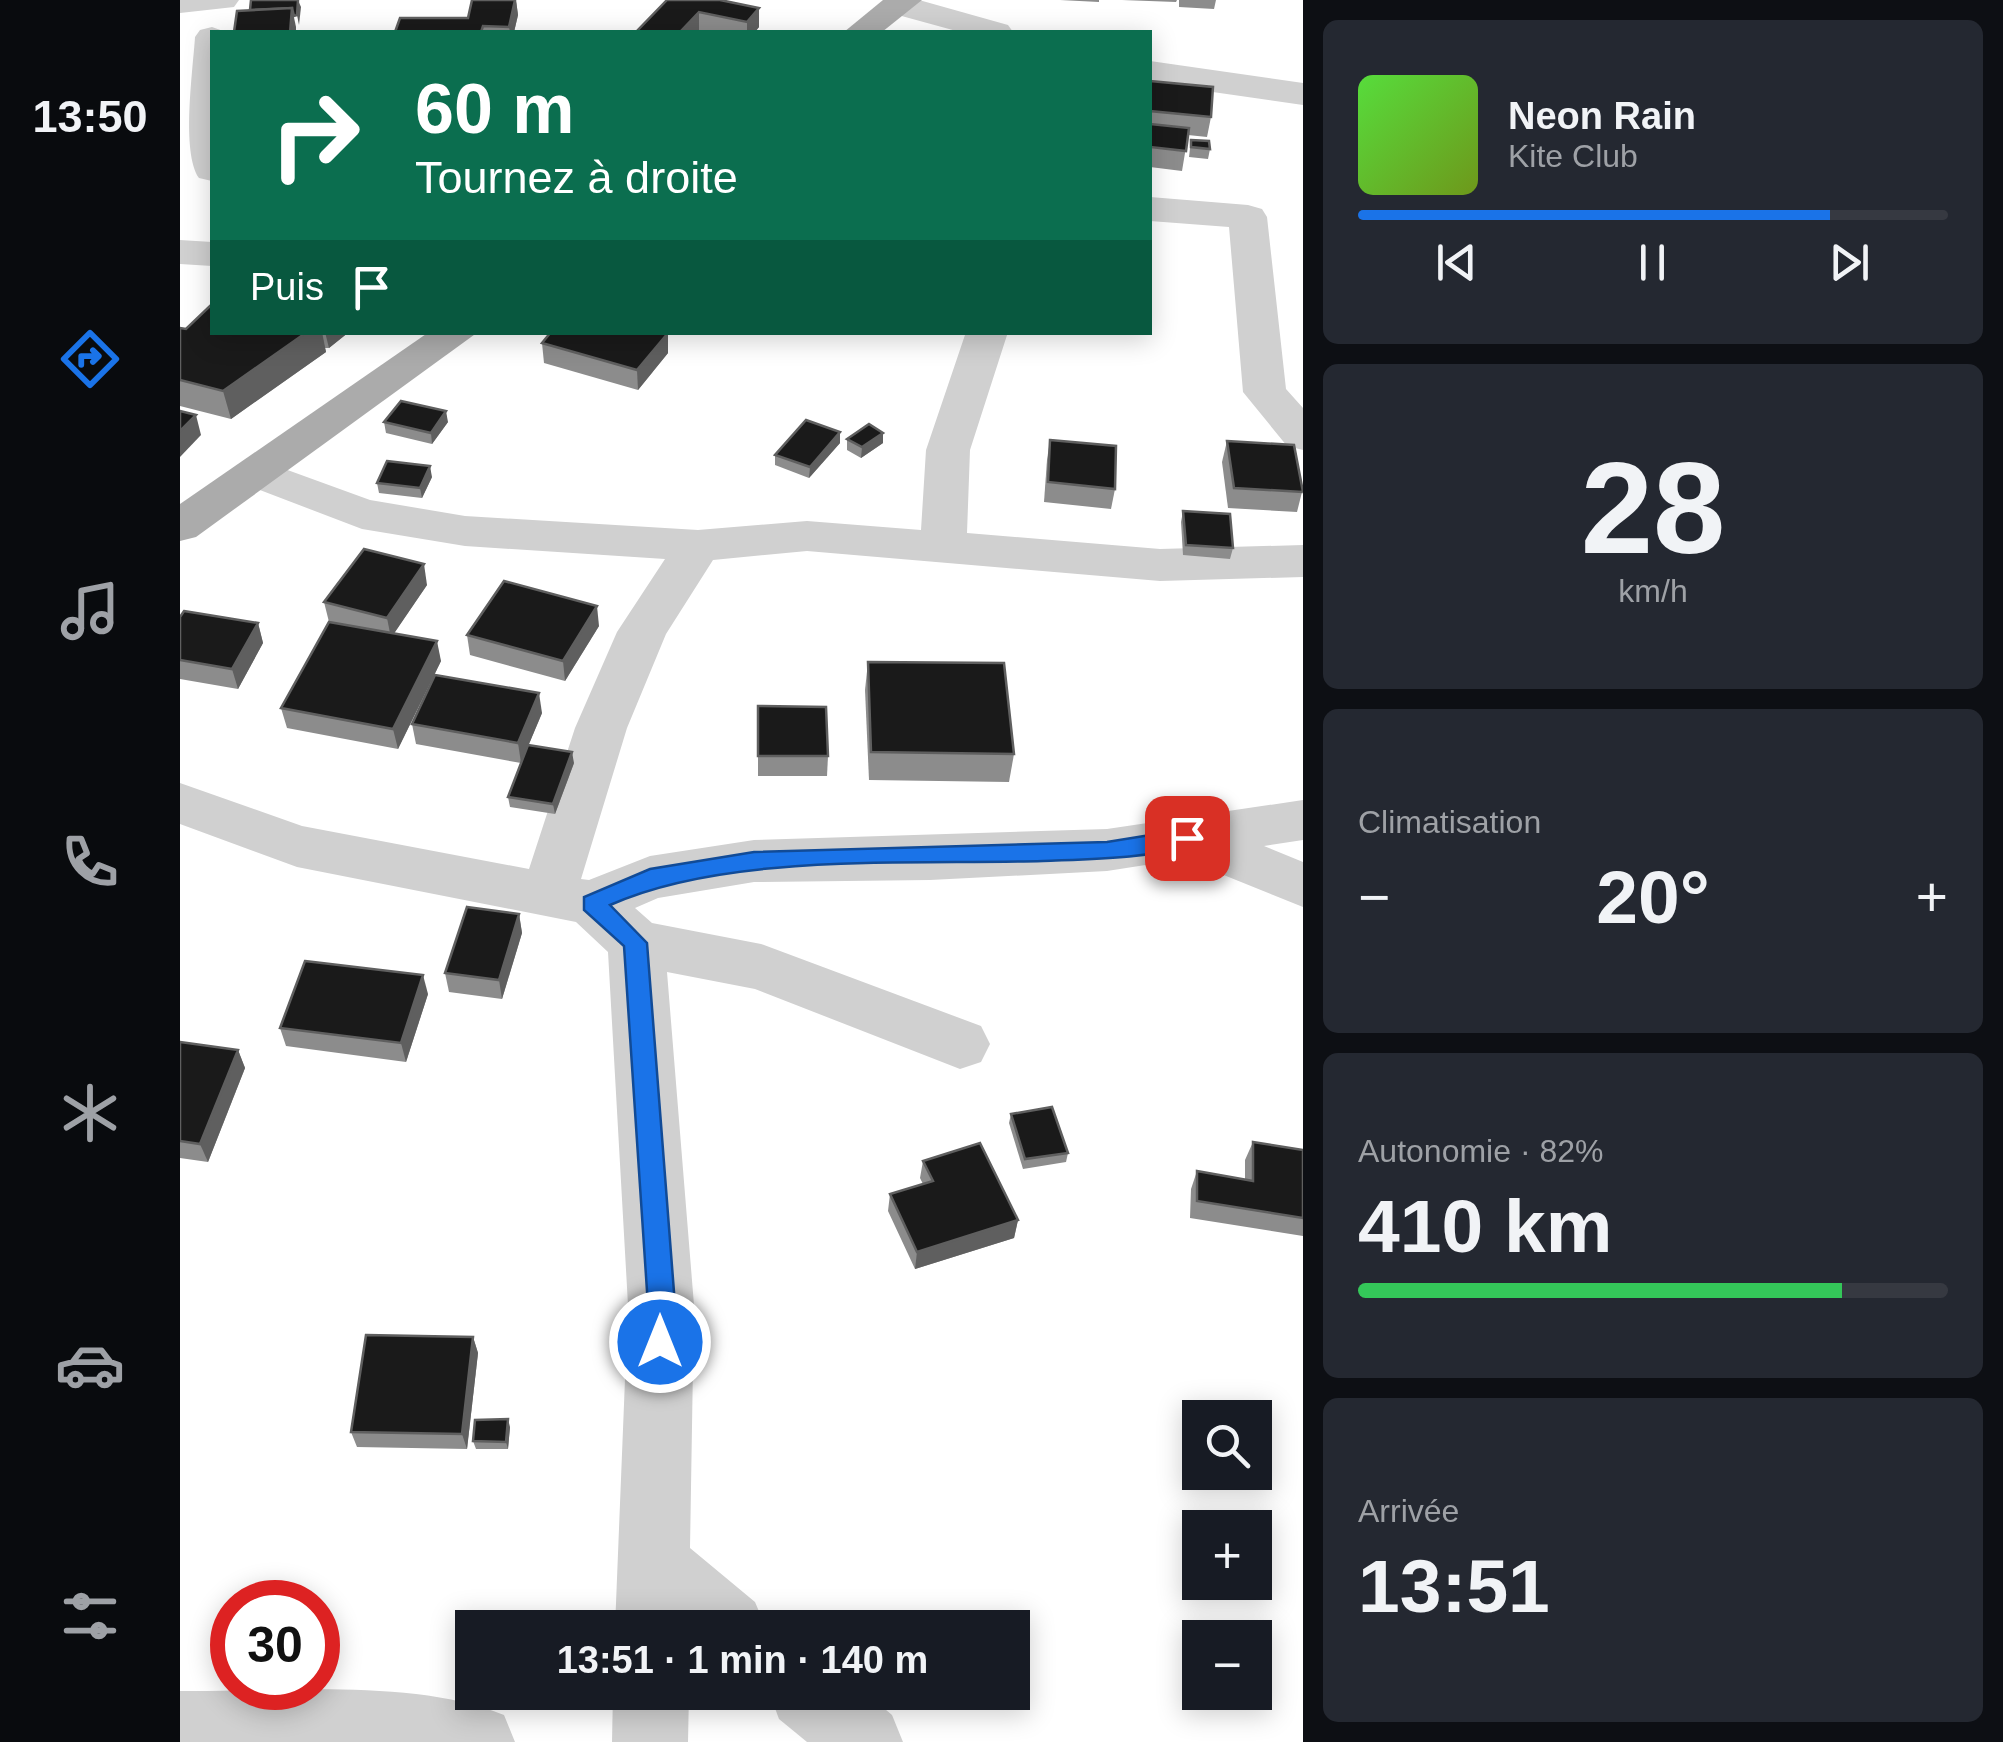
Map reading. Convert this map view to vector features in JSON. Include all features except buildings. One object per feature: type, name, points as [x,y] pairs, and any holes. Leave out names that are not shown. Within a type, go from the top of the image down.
[{"type":"main road","points":[[864,30],[902,2]]},
{"type":"main road","points":[[180,526],[260,474],[453,335]]},
{"type":"street","points":[[213,30],[214,0]]},
{"type":"street","points":[[180,3],[222,0]]},
{"type":"street","points":[[902,2],[990,30]]},
{"type":"street","points":[[1152,72],[1303,94]]},
{"type":"street","points":[[210,108],[210,145]]},
{"type":"street","points":[[1152,208],[1248,217],[1256,332],[1265,392],[1303,436]]},
{"type":"street","points":[[180,252],[210,254]]},
{"type":"street","points":[[942,546],[948,450],[986,335]]},
{"type":"street","points":[[260,474],[362,514],[430,526],[698,546],[807,536],[1160,566],[1303,562]]},
{"type":"street","points":[[687,1610],[652,1595],[662,1305],[592,914],[601,728],[642,632],[698,546]]},
{"type":"street","points":[[180,803],[297,846],[592,914],[761,966],[960,1044]]},
{"type":"street","points":[[592,914],[650,878],[754,861],[1107,850],[1303,820]]},
{"type":"street","points":[[1187,838],[1303,885]]},
{"type":"street","points":[[650,1742],[651,1710]]},
{"type":"street","points":[[828,1710],[866,1742]]},
{"type":"street","points":[[180,1729],[422,1732],[477,1742]]},
{"type":"route","points":[[660,1342],[662,1305],[636,943],[592,903],[650,878],[754,861],[930,859],[1107,850],[1187,838]]}]
